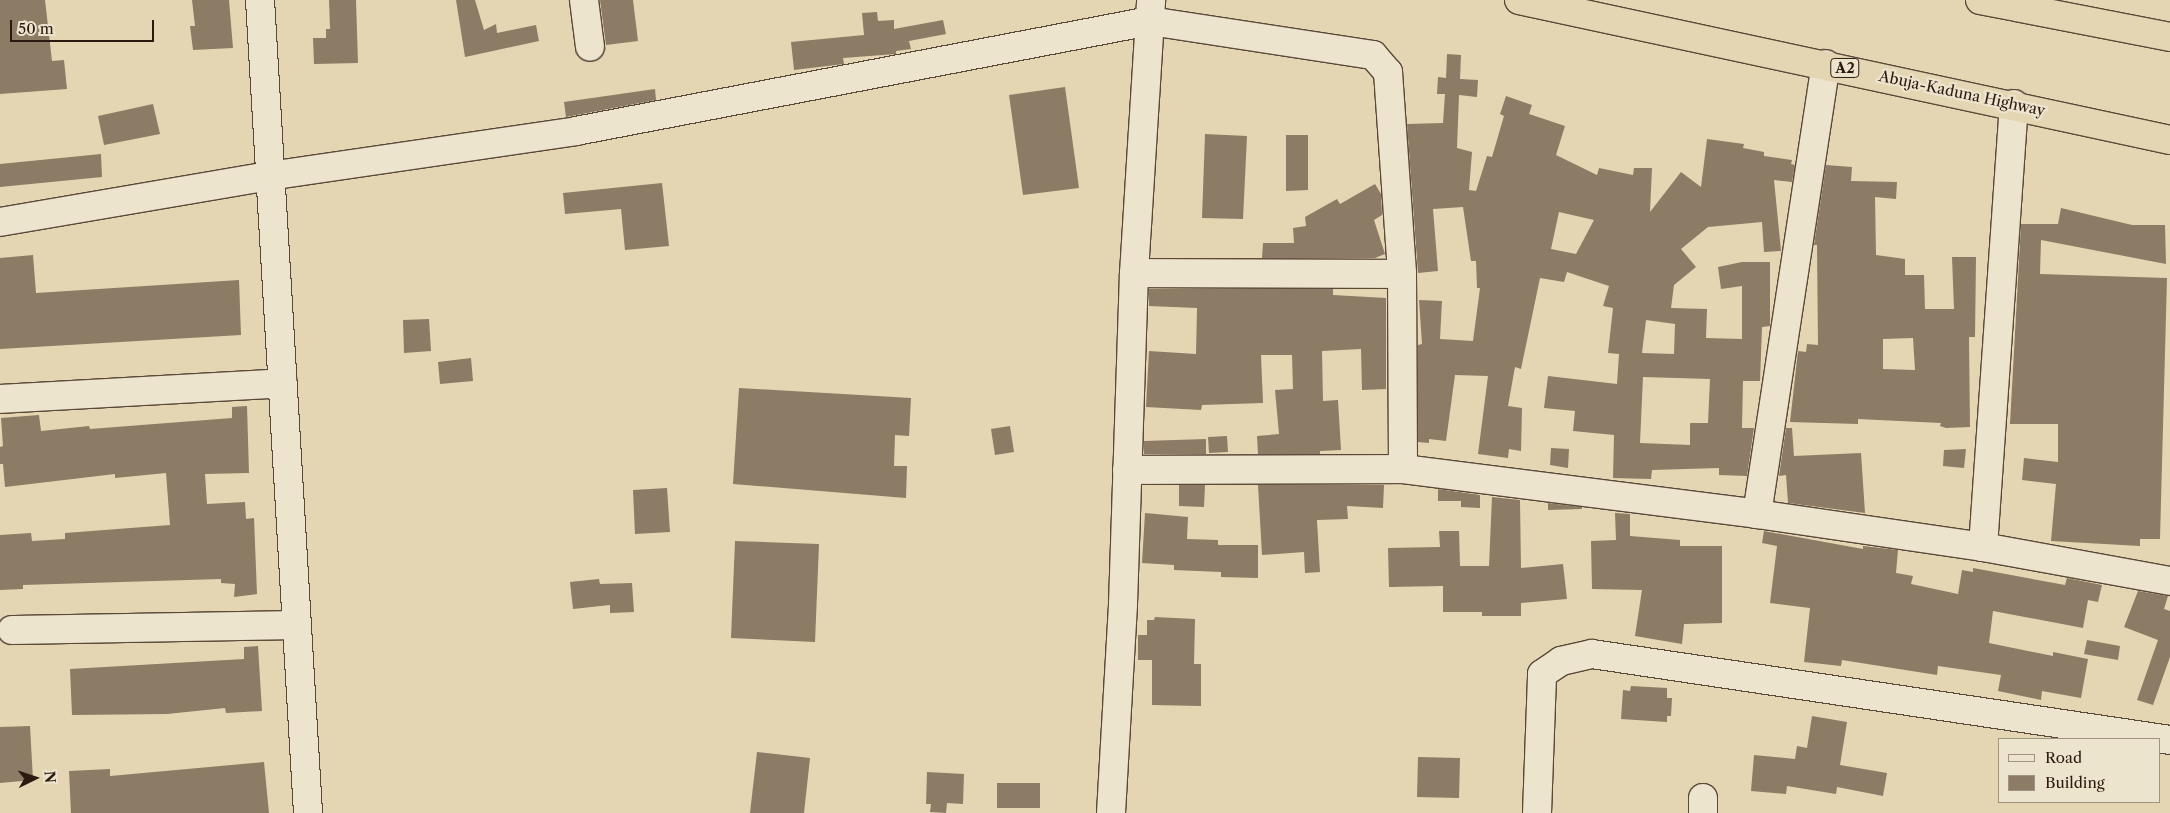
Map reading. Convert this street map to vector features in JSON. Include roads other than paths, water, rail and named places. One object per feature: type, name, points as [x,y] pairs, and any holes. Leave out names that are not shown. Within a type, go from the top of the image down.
[{"type":"highway","name":"Abuja-Kaduna Highway","points":[[1518,0],[2014,104],[2170,140]]},
{"type":"highway","points":[[1980,0],[2170,37]]},
{"type":"street","points":[[260,0],[308,813]]},
{"type":"street","points":[[584,0],[590,47]]},
{"type":"street","points":[[1111,813],[1128,470],[1134,272],[1150,11]]},
{"type":"street","points":[[0,222],[269,176],[576,131],[1150,11],[1373,55],[1383,63],[1388,72],[1402,274],[1403,469]]},
{"type":"street","points":[[1757,514],[1826,64]]},
{"type":"street","points":[[1983,547],[2014,104]]},
{"type":"street","points":[[1134,272],[1402,274]]},
{"type":"street","points":[[0,399],[283,383]]},
{"type":"street","points":[[1128,470],[1403,469],[1757,514],[1983,547],[2170,581]]},
{"type":"street","points":[[12,630],[297,625]]},
{"type":"street","points":[[1536,813],[1542,674],[1561,661],[1592,654],[2157,738]]}]
